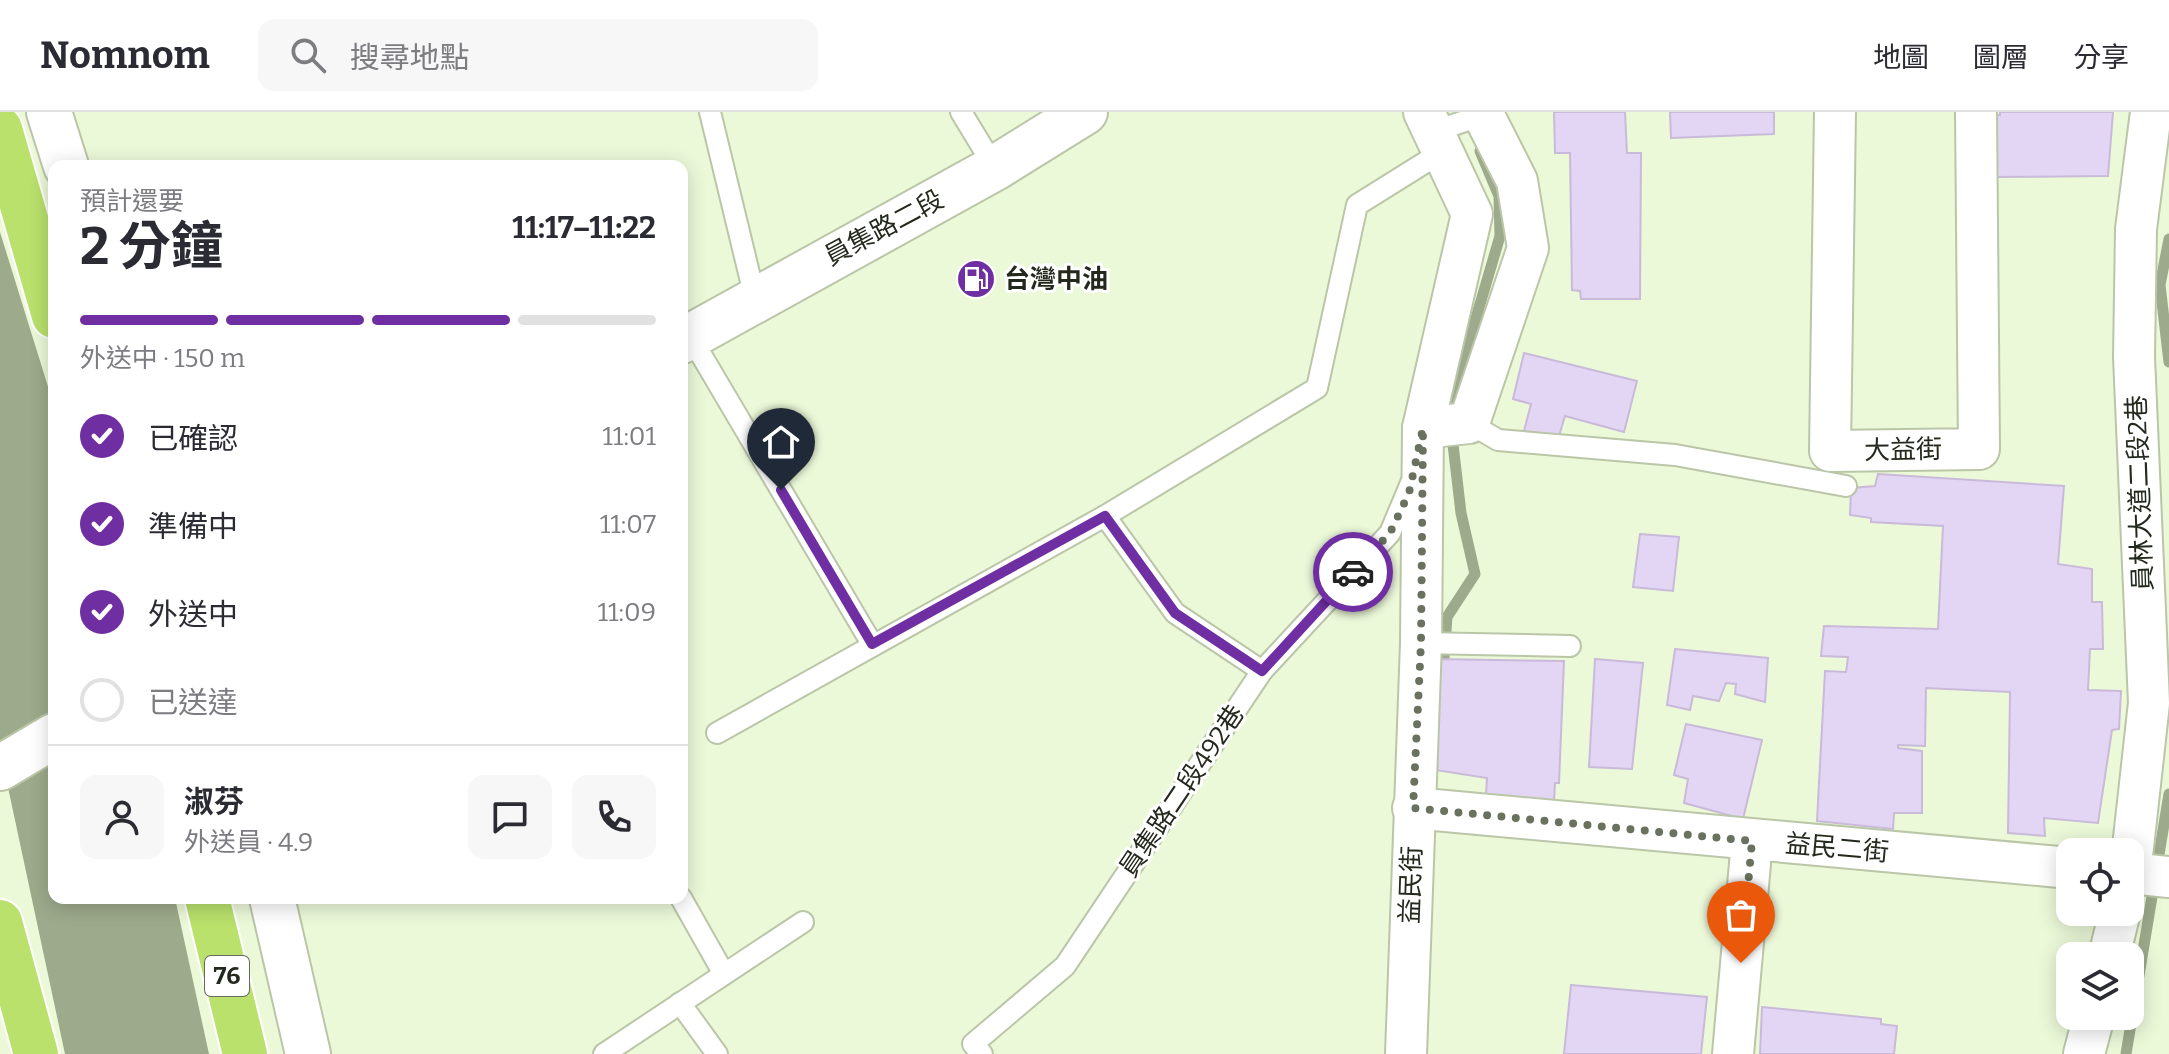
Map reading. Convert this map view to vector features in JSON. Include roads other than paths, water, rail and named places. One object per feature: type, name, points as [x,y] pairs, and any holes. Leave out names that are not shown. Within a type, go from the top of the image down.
[{"type":"highway","points":[[0,129],[48,295]]},
{"type":"highway","name":"76","points":[[208,904],[245,1054]]},
{"type":"highway","points":[[0,922],[36,1054]]},
{"type":"main road","points":[[49,112],[64,160]]},
{"type":"main road","name":"員集路二段","points":[[688,337],[995,168],[1085,112]]},
{"type":"main road","points":[[0,768],[48,740]]},
{"type":"main road","points":[[273,904],[308,1054]]},
{"type":"street","name":"大益街","points":[[1835,112],[1830,451],[1979,449],[1976,112]]},
{"type":"street","name":"員林大道二段2巷","points":[[2134,838],[2149,703],[2134,357],[2136,229],[2151,112]]},
{"type":"street","points":[[1423,428],[1469,423],[1528,248],[1517,181],[1483,113]]},
{"type":"street","name":"員集路二段492巷","points":[[1423,428],[1472,214],[1435,131]]},
{"type":"street","name":"益民街","points":[[1406,1054],[1421,643],[1423,428]]},
{"type":"street","name":"益民二街","points":[[1413,808],[2056,867]]},
{"type":"street","points":[[1733,1054],[1752,841]]},
{"type":"street","points":[[2144,874],[2169,877]]},
{"type":"street","points":[[2084,1054],[2090,1030]]},
{"type":"lane","points":[[710,112],[755,298]]},
{"type":"lane","points":[[961,112],[995,168]]},
{"type":"lane","points":[[717,733],[1105,516],[1317,388],[1357,205],[1435,131],[1483,113]]},
{"type":"lane","points":[[688,341],[872,644]]},
{"type":"lane","points":[[1469,423],[1498,440],[1675,455],[1846,486]]},
{"type":"lane","name":"員集路二段492巷","points":[[982,1054],[973,1044],[1065,966],[1262,671],[1390,533],[1409,493],[1423,428]]},
{"type":"lane","points":[[1105,516],[1175,613],[1262,671]]},
{"type":"lane","points":[[1421,643],[1570,646]]},
{"type":"lane","points":[[684,904],[724,974]]},
{"type":"lane","points":[[604,1054],[803,922]]},
{"type":"lane","points":[[680,1003],[717,1054]]},
{"type":"waterway","points":[[1443,672],[1447,617],[1475,574],[1461,513],[1449,410],[1500,236],[1499,196],[1480,151]]},
{"type":"waterway","points":[[2169,239],[2160,285],[2169,362]]},
{"type":"waterway","points":[[2126,1054],[2169,794]]},
{"type":"place","name":"台灣中油","points":[[976,279]]}]
